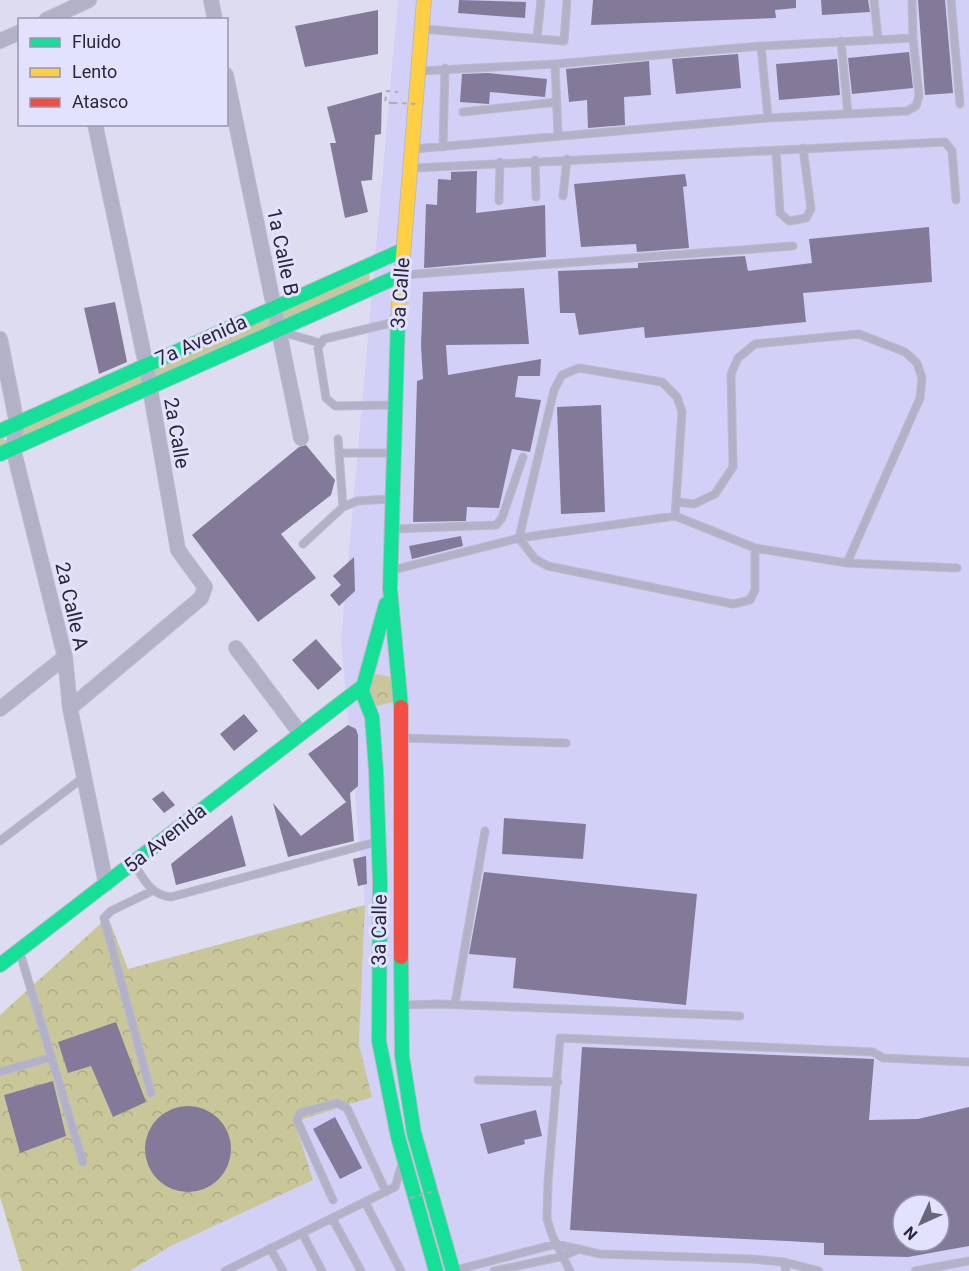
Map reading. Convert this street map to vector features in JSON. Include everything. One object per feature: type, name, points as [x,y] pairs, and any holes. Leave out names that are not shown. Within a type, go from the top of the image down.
[{"type":"main road","name":"3a Calle","points":[[424,0],[398,321],[390,588],[400,683],[402,1056],[414,1133],[453,1271]]},
{"type":"main road","name":"7a Avenida","points":[[0,433],[403,250]]},
{"type":"main road","name":"7a Avenida","points":[[6,451],[401,275]]},
{"type":"main road","name":"3a Calle","points":[[390,588],[362,694],[370,710],[374,730],[379,841],[379,1041],[404,1155],[436,1271]]},
{"type":"main road","points":[[365,682],[377,670],[386,670],[392,673],[400,683]]},
{"type":"main road","name":"5a Avenida","points":[[0,965],[365,682]]},
{"type":"main road","points":[[330,710],[355,707],[366,715],[374,730]]},
{"type":"street","points":[[51,18],[88,0]]},
{"type":"street","points":[[211,0],[215,18]]},
{"type":"street","points":[[0,41],[18,33]]},
{"type":"street","name":"1a Calle B","points":[[228,84],[301,438]]},
{"type":"street","name":"2a Calle","points":[[70,708],[201,598],[205,587],[178,550],[146,365],[95,126]]},
{"type":"street","name":"2a Calle A","points":[[0,339],[17,424],[6,451],[65,657],[70,708],[106,884]]},
{"type":"street","points":[[0,433],[6,451]]},
{"type":"street","points":[[236,648],[300,733]]},
{"type":"street","points":[[0,709],[65,657]]},
{"type":"lane","points":[[537,39],[541,0]]},
{"type":"lane","points":[[421,29],[564,41],[567,0]]},
{"type":"lane","points":[[874,0],[878,39]]},
{"type":"lane","points":[[412,149],[768,118],[907,111],[916,106],[920,96],[913,38],[912,0]]},
{"type":"lane","points":[[951,0],[960,104]]},
{"type":"lane","points":[[418,71],[555,64],[761,46],[913,38]]},
{"type":"lane","points":[[841,41],[848,114]]},
{"type":"lane","points":[[761,46],[768,118]]},
{"type":"lane","points":[[555,64],[558,135]]},
{"type":"lane","points":[[443,147],[445,68]]},
{"type":"lane","points":[[463,112],[557,102]]},
{"type":"lane","points":[[409,168],[535,160],[945,142],[952,151],[956,200]]},
{"type":"lane","points":[[776,150],[780,213],[789,221],[807,218],[811,209],[803,148]]},
{"type":"lane","points":[[563,195],[567,159]]},
{"type":"lane","points":[[535,160],[536,197]]},
{"type":"lane","points":[[499,201],[500,162]]},
{"type":"lane","points":[[401,275],[793,246]]},
{"type":"lane","points":[[394,405],[335,406],[330,404],[324,388],[318,348],[324,339],[398,321]]},
{"type":"lane","points":[[279,330],[320,343]]},
{"type":"lane","points":[[677,502],[693,504],[716,494],[732,467],[731,374],[738,358],[755,344],[859,334],[905,352],[917,363],[922,378],[920,398],[847,563]]},
{"type":"lane","points":[[519,538],[554,390],[562,375],[579,368],[662,382],[677,397],[682,412],[675,516]]},
{"type":"lane","points":[[338,440],[343,507]]},
{"type":"lane","points":[[339,453],[393,453]]},
{"type":"lane","points":[[392,530],[496,525],[502,518],[523,457]]},
{"type":"lane","points":[[303,544],[343,507],[357,501],[392,499]]},
{"type":"lane","points":[[390,571],[519,538],[675,516],[755,548],[847,563],[957,568]]},
{"type":"lane","points":[[519,538],[535,558],[548,566],[733,604],[750,600],[755,590],[755,548]]},
{"type":"lane","points":[[399,737],[566,743]]},
{"type":"lane","points":[[0,841],[84,777]]},
{"type":"lane","points":[[455,1004],[485,831]]},
{"type":"lane","points":[[133,862],[152,891],[158,895],[171,897],[379,841]]},
{"type":"lane","points":[[151,1093],[104,918],[111,911],[152,891]]},
{"type":"lane","points":[[20,951],[83,1162]]},
{"type":"lane","points":[[402,1005],[455,1004],[740,1016]]},
{"type":"lane","points":[[570,1271],[556,1244],[547,1219],[560,1038],[873,1052],[883,1058],[969,1062]]},
{"type":"lane","points":[[0,1072],[52,1057]]},
{"type":"lane","points":[[478,1080],[558,1082]]},
{"type":"lane","points":[[333,1200],[297,1120],[300,1113],[337,1103],[347,1108],[386,1192]]},
{"type":"lane","points":[[225,1271],[242,1267],[270,1248],[394,1187],[404,1155]]},
{"type":"lane","points":[[365,1202],[401,1271]]},
{"type":"lane","points":[[332,1218],[361,1271]]},
{"type":"lane","points":[[302,1233],[322,1271]]},
{"type":"lane","points":[[453,1271],[556,1244],[600,1254],[784,1262],[819,1271]]},
{"type":"lane","points":[[270,1248],[283,1271]]},
{"type":"lane","points":[[494,1271],[564,1256],[577,1250]]},
{"type":"lane","points":[[915,1271],[969,1261]]},
{"type":"lane","points":[[784,1262],[786,1271]]},
{"type":"path","points":[[387,91],[385,102],[419,104]]},
{"type":"path","points":[[410,1198],[437,1190]]},
{"type":"shaded area","points":[[398,0],[969,0],[969,1271],[130,1271],[171,1246],[313,1180],[295,1122],[371,1097],[359,1044],[365,905],[341,640]]},
{"type":"green space","points":[[370,264],[369,287],[0,454],[0,435],[13,448],[17,424]]},
{"type":"green space","points":[[376,674],[391,677],[393,702],[377,706],[365,685]]},
{"type":"green space","points":[[365,905],[359,1044],[372,1097],[295,1122],[313,1180],[171,1246],[130,1271],[22,1271],[0,1197],[0,1015],[108,917],[128,969]]},
{"type":"building","points":[[459,0],[526,2],[525,18],[458,13]]},
{"type":"building","points":[[593,0],[796,0],[796,8],[775,10],[776,18],[591,25]]},
{"type":"building","points":[[821,0],[868,0],[870,12],[822,15]]},
{"type":"building","points":[[918,0],[945,0],[953,93],[925,95]]},
{"type":"building","points":[[378,10],[378,54],[305,67],[295,26]]},
{"type":"building","points":[[909,52],[913,88],[852,94],[848,58]]},
{"type":"building","points":[[738,54],[741,88],[676,94],[672,59]]},
{"type":"building","points":[[837,59],[840,95],[779,100],[776,64]]},
{"type":"building","points":[[649,61],[651,95],[624,97],[625,125],[588,128],[587,100],[569,102],[566,69]]},
{"type":"building","points":[[488,73],[547,79],[545,97],[490,92],[489,104],[460,102],[462,74]]},
{"type":"building","points":[[382,92],[381,134],[375,135],[372,180],[361,181],[368,212],[345,218],[330,143],[336,143],[327,107]]},
{"type":"building","points":[[477,171],[476,213],[545,205],[546,257],[424,268],[426,204],[437,205],[438,179],[451,180],[451,172]]},
{"type":"building","points":[[685,174],[687,186],[683,187],[689,248],[637,252],[636,244],[581,247],[574,184]]},
{"type":"building","points":[[929,227],[932,282],[803,293],[806,322],[645,338],[644,327],[579,335],[575,313],[560,313],[558,271],[638,268],[638,263],[745,256],[748,271],[812,263],[809,239]]},
{"type":"building","points":[[524,288],[529,344],[446,345],[448,375],[541,359],[540,376],[518,376],[515,397],[541,400],[530,452],[512,449],[499,508],[467,507],[466,521],[413,522],[417,381],[423,379],[421,346],[423,292]]},
{"type":"building","points":[[115,302],[127,362],[99,374],[84,308]]},
{"type":"building","points":[[601,405],[605,512],[561,514],[557,407]]},
{"type":"building","points":[[306,445],[335,480],[331,495],[281,534],[316,578],[258,622],[192,535],[299,447]]},
{"type":"building","points":[[461,536],[463,546],[412,559],[409,546]]},
{"type":"building","points":[[354,557],[355,591],[339,606],[330,595],[341,585],[333,576]]},
{"type":"building","points":[[316,639],[342,669],[318,690],[292,660]]},
{"type":"building","points":[[244,714],[258,731],[234,751],[220,734]]},
{"type":"building","points":[[348,725],[356,729],[358,735],[358,786],[350,793],[354,841],[288,857],[273,803],[301,836],[346,802],[308,754]]},
{"type":"building","points":[[163,791],[175,805],[164,813],[152,799]]},
{"type":"building","points":[[232,815],[246,866],[176,885],[171,864]]},
{"type":"building","points":[[504,818],[586,824],[583,859],[502,854]]},
{"type":"building","points":[[366,856],[367,884],[358,886],[353,859]]},
{"type":"building","points":[[484,872],[697,894],[686,1005],[513,988],[516,958],[469,954]]},
{"type":"building","points":[[116,1022],[146,1102],[113,1117],[91,1066],[68,1073],[58,1042]]},
{"type":"building","points":[[582,1047],[874,1059],[869,1120],[918,1119],[969,1107],[969,1246],[951,1249],[951,1193],[891,1193],[891,1253],[930,1253],[908,1257],[824,1255],[824,1243],[570,1230]]},
{"type":"building","points":[[53,1081],[66,1136],[20,1153],[4,1095]]},
{"type":"building","points":[[188,1106],[204,1110],[218,1119],[227,1133],[231,1149],[227,1165],[218,1179],[204,1188],[188,1192],[172,1188],[158,1179],[149,1165],[145,1149],[149,1133],[158,1119],[172,1110]]},
{"type":"building","points":[[536,1110],[542,1136],[524,1140],[525,1144],[488,1154],[480,1124]]},
{"type":"building","points":[[335,1117],[362,1168],[340,1179],[313,1129]]},
{"type":"traffic: fast","points":[[0,431],[403,250]]},
{"type":"traffic: fast","points":[[0,454],[401,275]]},
{"type":"traffic: fast","points":[[398,317],[390,588],[401,707]]},
{"type":"traffic: fast","points":[[386,604],[362,691],[372,717],[376,770],[380,881],[379,1041],[398,1137],[436,1271]]},
{"type":"traffic: fast","points":[[0,965],[363,686]]},
{"type":"traffic: fast","points":[[401,957],[402,1056],[414,1133],[453,1271]]},
{"type":"traffic: slow","points":[[398,317],[424,0]]},
{"type":"traffic: jam","points":[[401,707],[401,957]]}]
